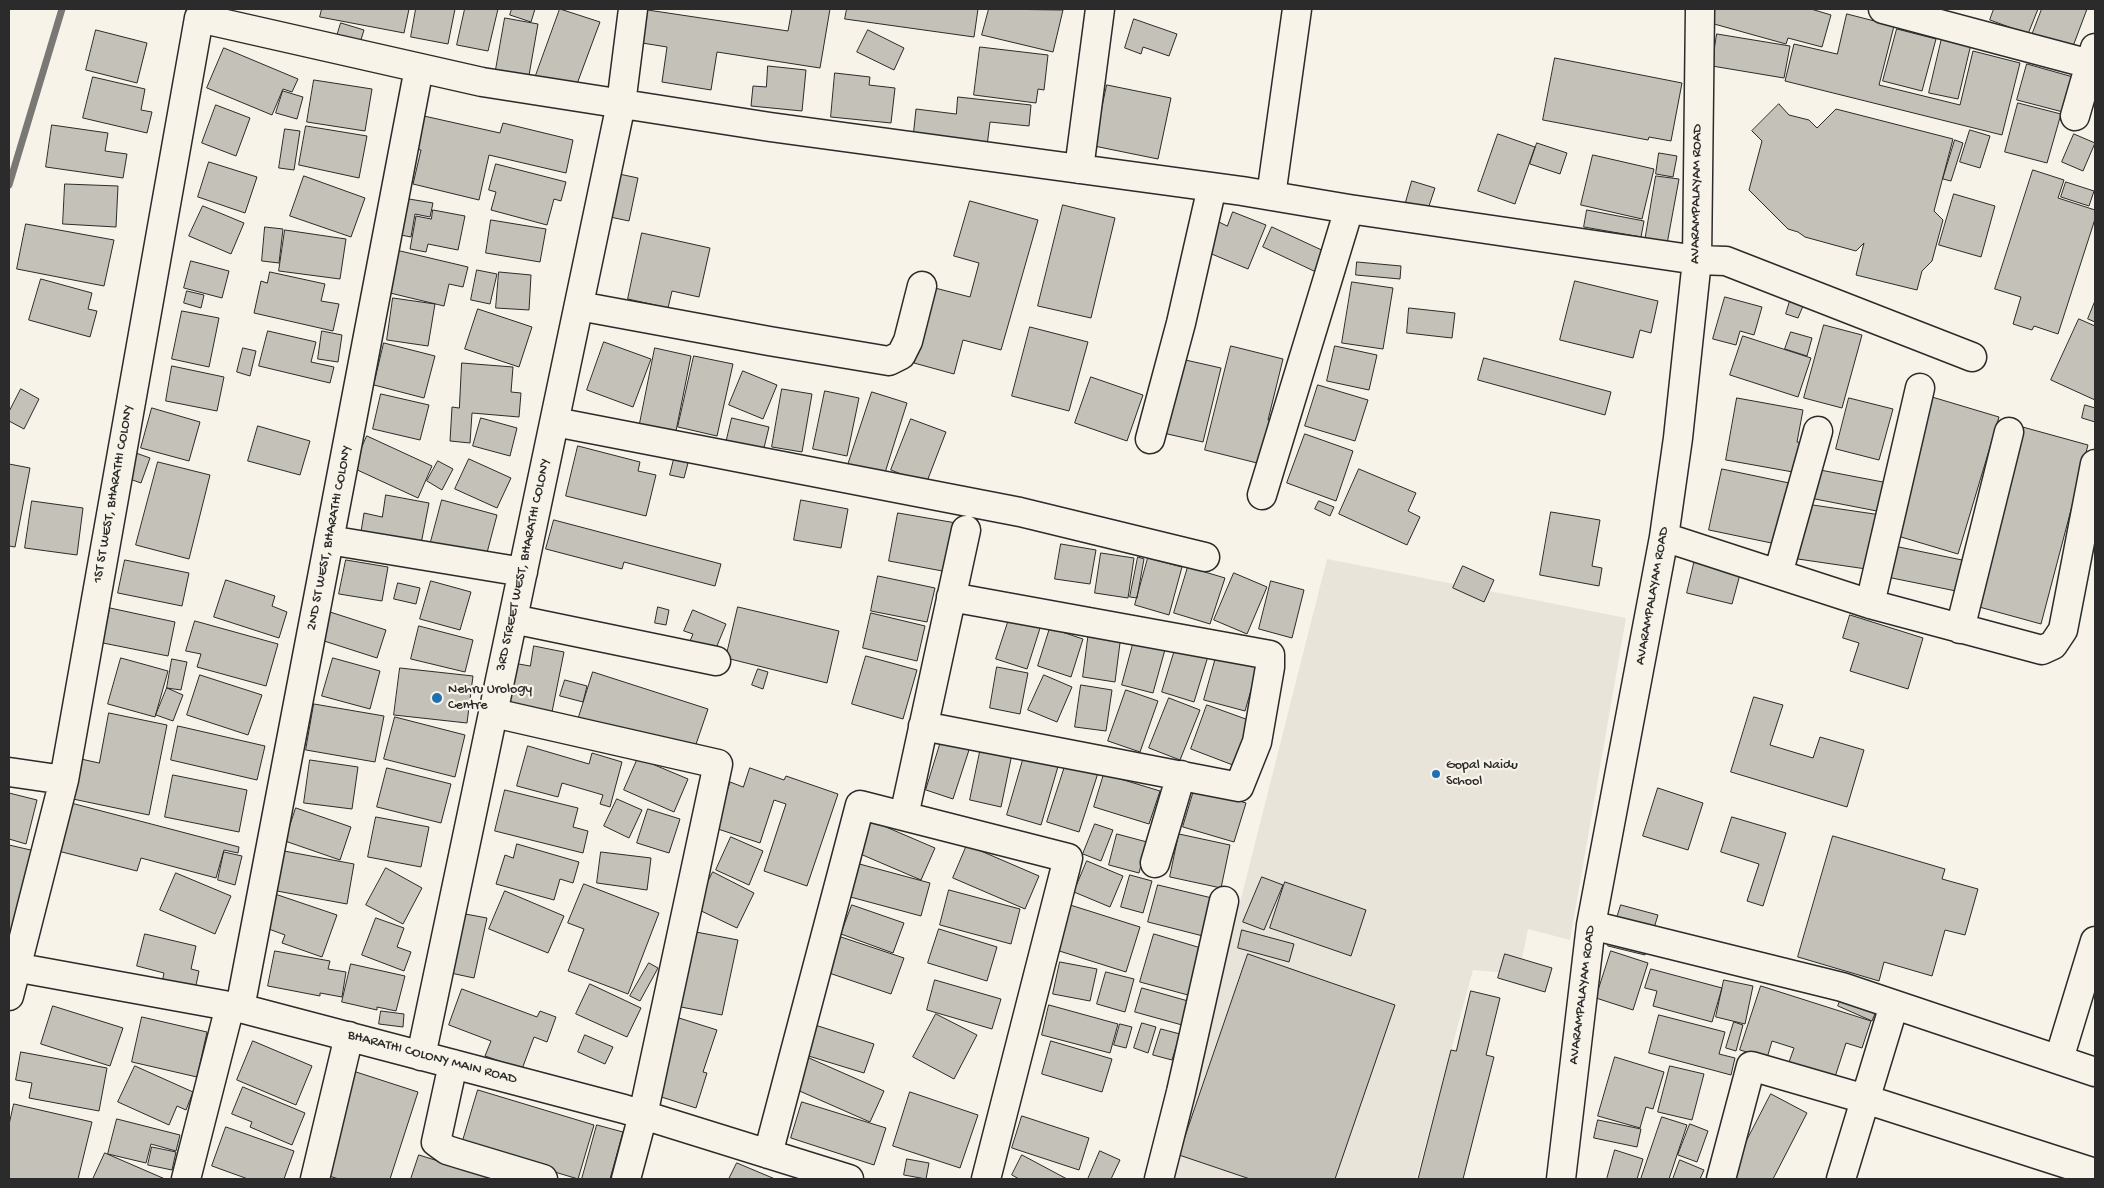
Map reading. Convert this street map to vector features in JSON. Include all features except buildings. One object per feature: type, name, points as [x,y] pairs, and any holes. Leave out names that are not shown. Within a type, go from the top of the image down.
[{"type":"street","name":"3RD STREET WEST, BHARATHI COLONY","points":[[421,1056],[622,104],[633,9]]},
{"type":"street","points":[[1078,169],[1100,9]]},
{"type":"street","points":[[1271,196],[1297,9]]},
{"type":"street","name":"AVARAMPALAYAM ROAD","points":[[1561,1179],[1591,925],[1664,537],[1678,438],[1697,260],[1700,9]]},
{"type":"street","points":[[1883,9],[2093,56],[2075,116]]},
{"type":"street","name":"1ST ST WEST, BHARATHI COLONY","points":[[9,996],[12,966],[64,780],[199,18],[420,68]]},
{"type":"street","points":[[420,68],[482,82],[780,129],[1212,186],[1349,209],[1697,260],[1726,261],[1972,357]]},
{"type":"street","name":"2ND ST WEST, BHARATHI COLONY","points":[[186,1179],[235,1007],[329,540],[420,68]]},
{"type":"street","points":[[1150,439],[1181,323],[1212,186]]},
{"type":"street","points":[[1262,494],[1349,209]]},
{"type":"street","points":[[579,306],[889,361],[901,355],[908,342],[922,286]]},
{"type":"street","points":[[1870,604],[1920,388]]},
{"type":"street","points":[[555,422],[1020,512],[1205,557]]},
{"type":"street","points":[[1778,574],[1818,431]]},
{"type":"street","points":[[1960,629],[2009,432]]},
{"type":"street","points":[[1664,537],[1870,604],[2042,650],[2053,645],[2063,630],[2095,464]]},
{"type":"street","points":[[904,816],[966,530]]},
{"type":"street","points":[[329,540],[523,572]]},
{"type":"street","points":[[923,726],[1239,787],[1257,742],[1270,667],[1270,655],[951,597]]},
{"type":"street","points":[[513,619],[716,661]]},
{"type":"street","points":[[494,713],[718,764],[643,1114],[626,1179]]},
{"type":"street","points":[[9,772],[64,780]]},
{"type":"street","points":[[1155,863],[1181,776]]},
{"type":"street","points":[[768,1154],[860,805],[1068,858],[986,1179]]},
{"type":"street","points":[[1159,1179],[1181,1092],[1224,901]]},
{"type":"street","points":[[1591,925],[1842,987],[2095,1072]]},
{"type":"street","points":[[2059,1060],[2095,941]]},
{"type":"street","name":"BHARATHI COLONY MAIN ROAD","points":[[12,966],[235,1007],[349,1036],[643,1114],[768,1154],[831,1177]]},
{"type":"street","points":[[1841,1179],[1894,1005]]},
{"type":"street","points":[[315,1179],[349,1036]]},
{"type":"street","points":[[454,1064],[436,1142],[453,1152],[543,1179]]},
{"type":"street","points":[[1721,1179],[1751,1066],[2095,1172]]},
{"type":"shaded area","name":"Gopal Naidu School","points":[[1327,559],[1626,618],[1570,940],[1528,929],[1519,974],[1473,970],[1416,1179],[1170,1179]]},
{"type":"waterway","points":[[9,185],[62,9]]},
{"type":"place","name":"Nehru Urology Centre","points":[[437,698]]},
{"type":"place","name":"Gopal Naidu School","points":[[1436,774]]}]
